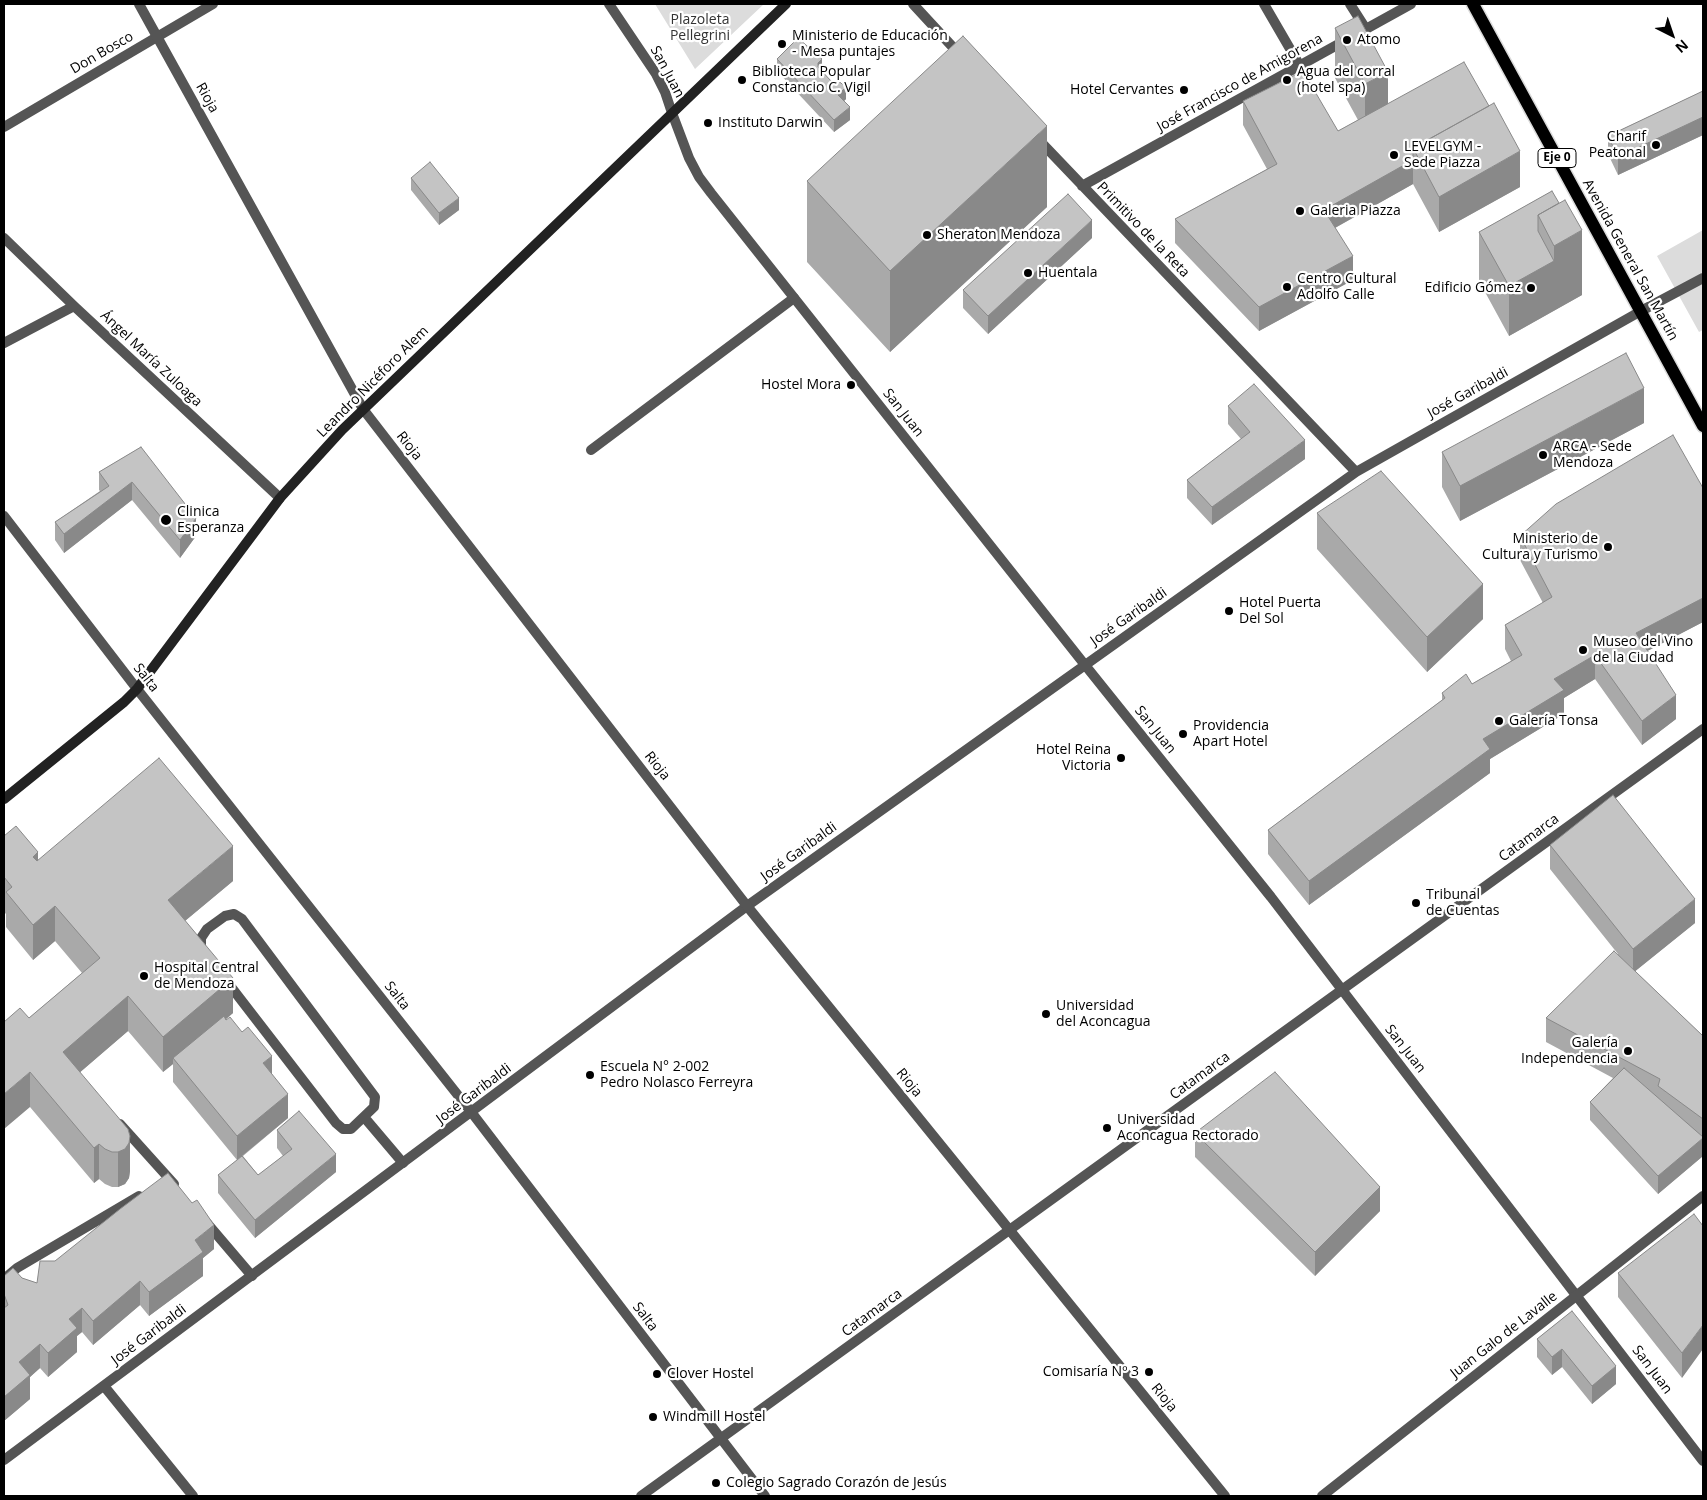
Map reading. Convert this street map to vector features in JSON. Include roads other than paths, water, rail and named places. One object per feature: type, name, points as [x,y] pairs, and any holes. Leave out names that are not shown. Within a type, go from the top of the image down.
[{"type":"main road","name":"Leandro Nicéforo Alem","points":[[4,799],[111,714],[137,689],[280,498],[363,409],[786,4]]},
{"type":"main road","name":"Avenida General San Martín","points":[[1473,4],[1703,426]]},
{"type":"street","name":"Rioja","points":[[139,4],[363,409],[748,906],[1225,1496]]},
{"type":"street","name":"Don Bosco","points":[[4,127],[213,4]]},
{"type":"street","name":"San Juan","points":[[609,4],[656,74],[665,92],[680,136],[699,177],[1085,666],[1271,897],[1703,1460]]},
{"type":"street","points":[[913,4],[967,62]]},
{"type":"street","points":[[1264,4],[1300,66]]},
{"type":"street","points":[[1350,4],[1366,29]]},
{"type":"street","name":"José Francisco de Amigorena","points":[[1082,186],[1411,4]]},
{"type":"street","name":"Primitivo de la Reta","points":[[1028,128],[1356,472]]},
{"type":"street","name":"Ángel María Zuloaga","points":[[4,238],[280,498]]},
{"type":"street","name":"José Garibaldi","points":[[4,1460],[748,906],[1356,472],[1703,278]]},
{"type":"street","points":[[591,450],[794,298]]},
{"type":"street","points":[[4,343],[74,306]]},
{"type":"street","name":"Salta","points":[[4,516],[137,689],[472,1113],[765,1496]]},
{"type":"street","name":"Catamarca","points":[[640,1496],[1703,729]]},
{"type":"street","points":[[234,914],[242,919],[375,1097],[374,1107],[364,1117],[351,1129],[344,1129],[336,1123],[202,948],[201,938],[225,916],[234,914]]},
{"type":"street","points":[[364,1117],[403,1164]]},
{"type":"street","points":[[114,1118],[166,1182],[182,1194]]},
{"type":"street","points":[[4,1279],[17,1268],[149,1191]]},
{"type":"street","name":"Juan Galo de Lavalle","points":[[1322,1496],[1703,1196]]},
{"type":"street","points":[[200,1214],[252,1276]]},
{"type":"street","points":[[104,1386],[193,1496]]},
{"type":"place","name":"Atomo","points":[[1347,40]]},
{"type":"place","name":"Ministerio de Educación - Mesa puntajes","points":[[782,44]]},
{"type":"place","name":"Biblioteca Popular Constancio C. Vigil","points":[[742,80]]},
{"type":"place","name":"Agua del corral (hotel spa)","points":[[1287,80]]},
{"type":"place","name":"Hotel Cervantes","points":[[1184,90]]},
{"type":"place","name":"Instituto Darwin","points":[[708,123]]},
{"type":"place","name":"Charif Peatonal","points":[[1656,145]]},
{"type":"place","name":"LEVELGYM - Sede Piazza","points":[[1394,155]]},
{"type":"place","name":"Galeria Piazza","points":[[1300,211]]},
{"type":"place","name":"Sheraton Mendoza","points":[[927,235]]},
{"type":"place","name":"Huentala","points":[[1028,273]]},
{"type":"place","name":"Centro Cultural Adolfo Calle","points":[[1287,287]]},
{"type":"place","name":"Edificio Gómez","points":[[1531,288]]},
{"type":"place","name":"Hostel Mora","points":[[851,385]]},
{"type":"place","name":"ARCA - Sede Mendoza","points":[[1543,455]]},
{"type":"place","name":"Clinica Esperanza","points":[[166,520]]},
{"type":"place","name":"Ministerio de Cultura y Turismo","points":[[1608,547]]},
{"type":"place","name":"Hotel Puerta Del Sol","points":[[1229,611]]},
{"type":"place","name":"Museo del Vino de la Ciudad","points":[[1583,650]]},
{"type":"place","name":"Galería Tonsa","points":[[1499,721]]},
{"type":"place","name":"Providencia Apart Hotel","points":[[1183,734]]},
{"type":"place","name":"Hotel Reina Victoria","points":[[1121,758]]},
{"type":"place","name":"Tribunal de Cuentas","points":[[1416,903]]},
{"type":"place","name":"Hospital Central de Mendoza","points":[[144,976]]},
{"type":"place","name":"Universidad del Aconcagua","points":[[1046,1014]]},
{"type":"place","name":"Galería Independencia","points":[[1628,1051]]},
{"type":"place","name":"Escuela N° 2-002 Pedro Nolasco Ferreyra","points":[[590,1075]]},
{"type":"place","name":"Universidad Aconcagua Rectorado","points":[[1107,1128]]},
{"type":"place","name":"Comisaría Nº 3","points":[[1149,1372]]},
{"type":"place","name":"Clover Hostel","points":[[657,1374]]},
{"type":"place","name":"Windmill Hostel","points":[[653,1417]]},
{"type":"place","name":"Colegio Sagrado Corazón de Jesús","points":[[716,1483]]},
{"type":"park label","name":"Plazoleta Pellegrini","points":[[700,28]]}]
